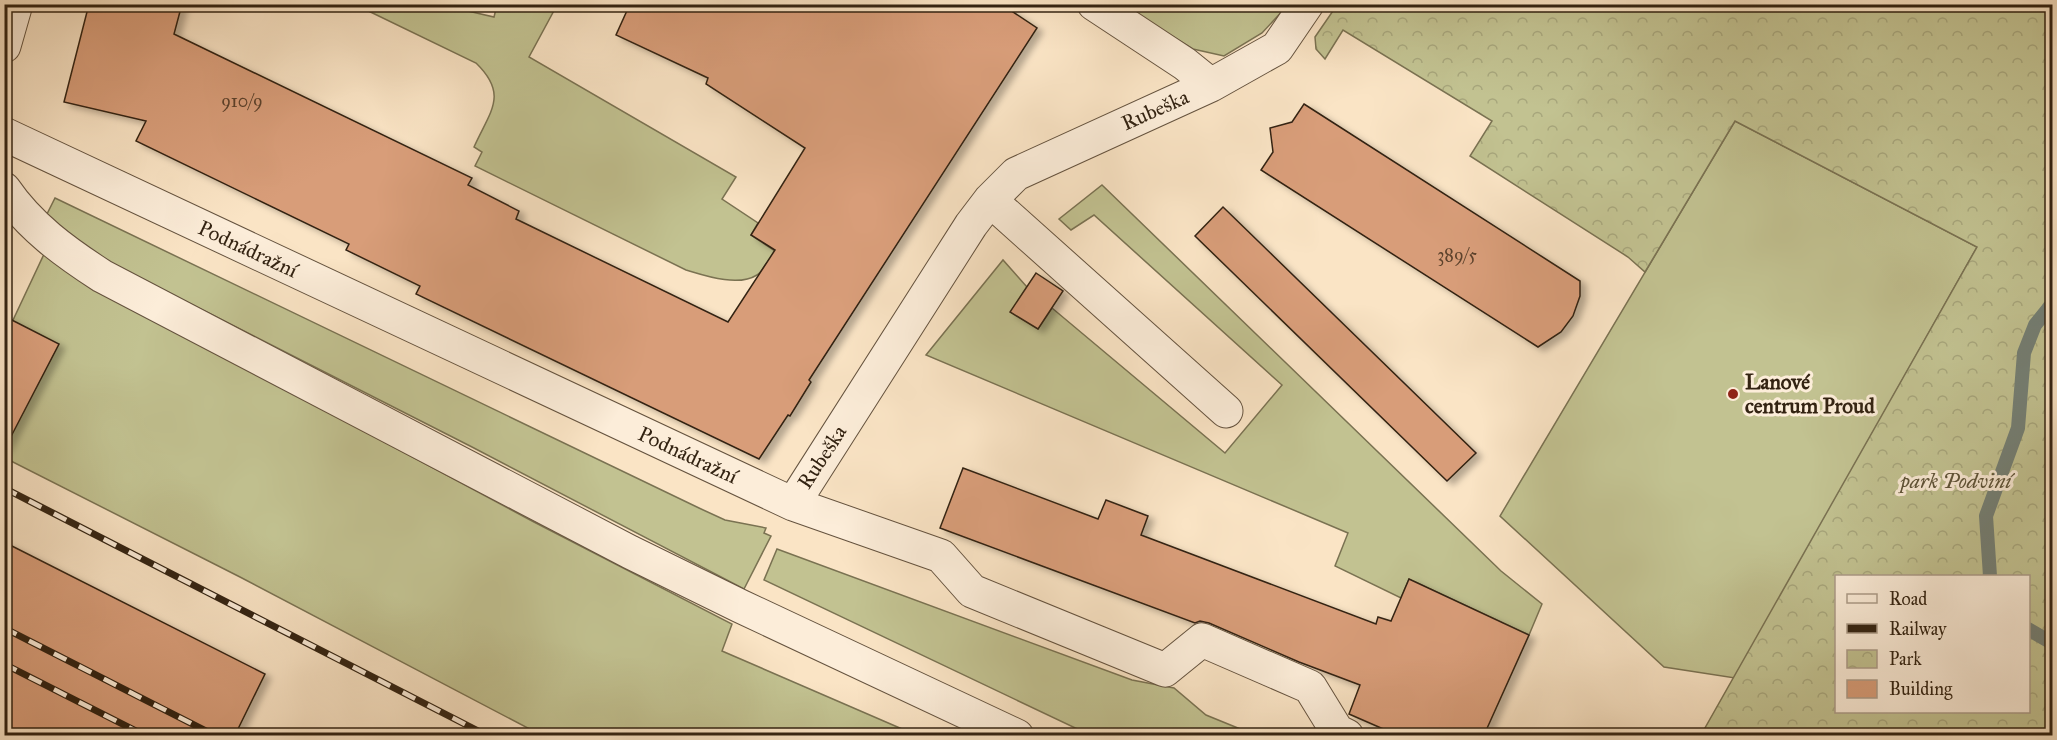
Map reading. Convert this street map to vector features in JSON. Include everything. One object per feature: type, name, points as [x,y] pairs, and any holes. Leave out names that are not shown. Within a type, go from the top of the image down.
[{"type":"street","points":[[4,46],[16,4]]},
{"type":"street","points":[[1094,4],[1185,64],[1211,85]]},
{"type":"street","name":"Rubeška","points":[[793,504],[971,225],[990,200],[1016,174],[1211,85],[1277,48],[1307,4]]},
{"type":"street","name":"Podnádražní","points":[[4,134],[793,504],[941,556],[972,591],[1165,670],[1202,640],[1310,687],[1336,731],[1347,735]]},
{"type":"street","points":[[4,189],[37,228],[67,254],[102,276],[630,552],[1017,735]]},
{"type":"street","points":[[990,200],[1226,411]]},
{"type":"green space","points":[[356,5],[442,5],[494,17],[497,5],[557,5],[529,57],[736,177],[722,199],[758,223],[751,235],[790,261],[782,274],[766,264],[758,274],[741,280],[722,279],[686,270],[475,166],[482,152],[474,147],[493,104],[492,85],[486,74],[476,63]]},
{"type":"green space","points":[[1121,5],[1288,5],[1262,33],[1224,56],[1193,49]]},
{"type":"green space","name":"park Podviní","points":[[1337,5],[2052,5],[2052,735],[1701,735],[1977,247],[1735,121],[1645,272],[1628,257],[1470,156],[1492,121],[1343,30],[1325,59],[1316,49],[1315,37]]},
{"type":"green space","name":"Lanové centrum Proud","points":[[1735,121],[1977,247],[1735,678],[1664,667],[1500,516]]},
{"type":"green space","points":[[1102,185],[1501,571],[1542,604],[1529,635],[1409,579],[1401,598],[1335,566],[1348,533],[926,355],[1003,260],[1027,287],[1011,312],[1038,329],[1052,308],[1225,453],[1282,385],[1094,215],[1071,230],[1059,219]]},
{"type":"green space","points":[[55,198],[699,508],[725,520],[766,528],[764,533],[771,536],[744,589],[472,447],[112,264],[45,218]]},
{"type":"green space","points":[[45,252],[325,410],[534,522],[732,624],[722,651],[916,735],[541,735],[240,577],[5,458],[4,317],[13,320]]},
{"type":"green space","points":[[777,549],[1132,680],[1174,688],[1206,715],[1255,735],[1090,735],[764,580]]},
{"type":"building","points":[[89,4],[182,4],[174,34],[472,178],[468,185],[519,211],[516,219],[728,322],[775,250],[751,235],[805,148],[706,84],[708,78],[616,35],[630,4],[1001,4],[1037,28],[809,380],[811,382],[790,416],[788,415],[759,459],[416,294],[420,286],[346,250],[349,244],[136,141],[146,121],[64,102]]},
{"type":"building","points":[[1304,104],[1580,281],[1580,296],[1573,316],[1561,332],[1538,347],[1261,170],[1273,152],[1270,128],[1292,122]]},
{"type":"building","points":[[1223,207],[1476,453],[1447,481],[1195,236]]},
{"type":"building","points":[[1036,273],[1063,291],[1038,329],[1010,312]]},
{"type":"building","points":[[4,316],[59,344],[4,450]]},
{"type":"building","points":[[963,468],[1098,519],[1106,500],[1148,516],[1141,535],[1376,624],[1378,617],[1391,621],[1409,579],[1529,635],[1484,735],[1397,735],[1349,714],[1360,685],[1299,662],[1209,623],[1200,621],[1195,623],[940,528]]},
{"type":"building","points":[[4,542],[265,674],[235,735],[4,735]]},
{"type":"waterway","points":[[1990,575],[1986,516],[2018,428],[2024,353],[2035,325],[2052,304]]},
{"type":"waterway","points":[[2030,630],[2052,643]]},
{"type":"railway","points":[[4,488],[488,736]]},
{"type":"railway","points":[[4,628],[216,736]]},
{"type":"railway","points":[[4,664],[146,736]]},
{"type":"place","name":"Lanové centrum Proud","points":[[1733,394]]}]
